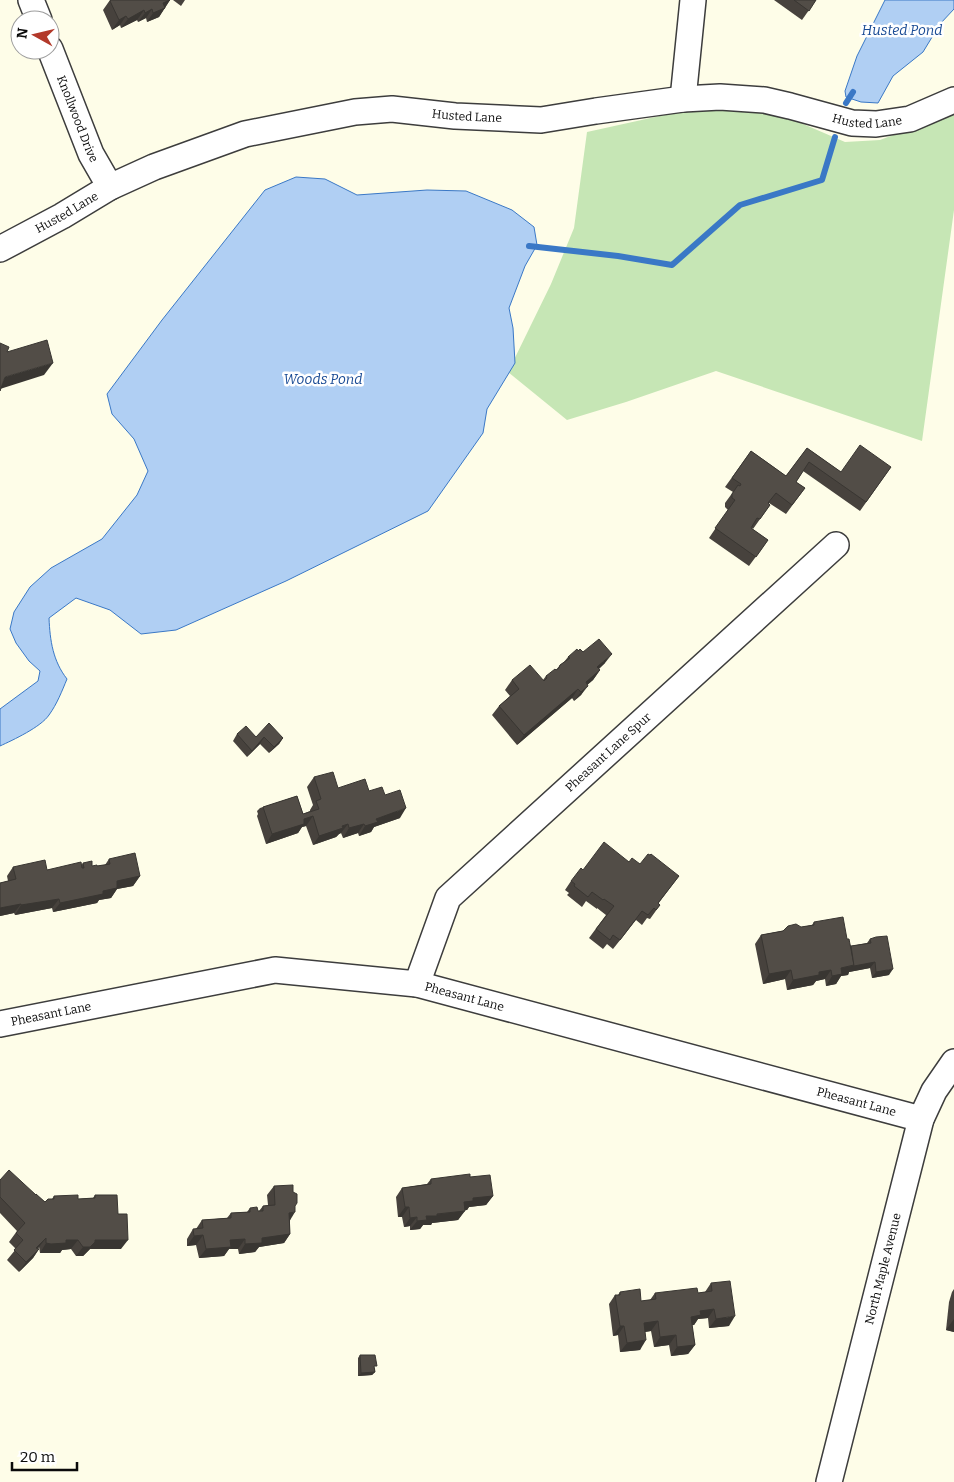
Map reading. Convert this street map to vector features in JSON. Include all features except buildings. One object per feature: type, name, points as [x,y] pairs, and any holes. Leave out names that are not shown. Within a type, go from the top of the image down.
[{"type":"street","points":[[683,99],[693,0]]},
{"type":"street","name":"Knollwood Drive","points":[[54,60],[91,154],[110,187]]},
{"type":"street","name":"Husted Lane","points":[[0,249],[62,216],[110,187],[154,167],[245,134],[355,112],[392,110],[455,116],[541,120],[683,99],[720,96],[764,100],[852,123],[876,124],[910,119],[954,100]]},
{"type":"street","name":"Pheasant Lane Spur","points":[[417,984],[448,898],[836,545]]},
{"type":"street","name":"Pheasant Lane","points":[[0,1024],[275,970],[417,984],[921,1119]]},
{"type":"street","name":"North Maple Avenue","points":[[829,1482],[921,1119],[934,1091],[954,1062]]},
{"type":"green space","points":[[687,110],[757,110],[780,114],[845,142],[880,140],[954,112],[954,210],[922,441],[716,371],[567,420],[508,372],[551,284],[574,228],[587,132]]},
{"type":"water","name":"Husted Pond","points":[[885,0],[954,0],[954,9],[940,24],[923,52],[893,76],[878,103],[861,102],[846,97],[845,91],[857,56]]},
{"type":"water","name":"Woods Pond","points":[[296,177],[325,179],[357,195],[427,190],[466,191],[512,210],[534,227],[537,245],[525,266],[509,308],[513,328],[515,363],[487,409],[483,433],[428,511],[286,581],[176,630],[141,634],[110,610],[76,598],[49,618],[53,650],[58,665],[67,679],[57,702],[49,715],[40,724],[0,746],[0,709],[38,681],[40,671],[29,661],[16,643],[10,629],[14,612],[30,587],[51,568],[102,539],[137,495],[148,471],[134,439],[112,414],[107,394],[162,320],[265,190]]},
{"type":"waterway","points":[[846,103],[853,92]]},
{"type":"waterway","points":[[529,246],[618,256],[672,265],[740,205],[822,180],[835,137]]}]
